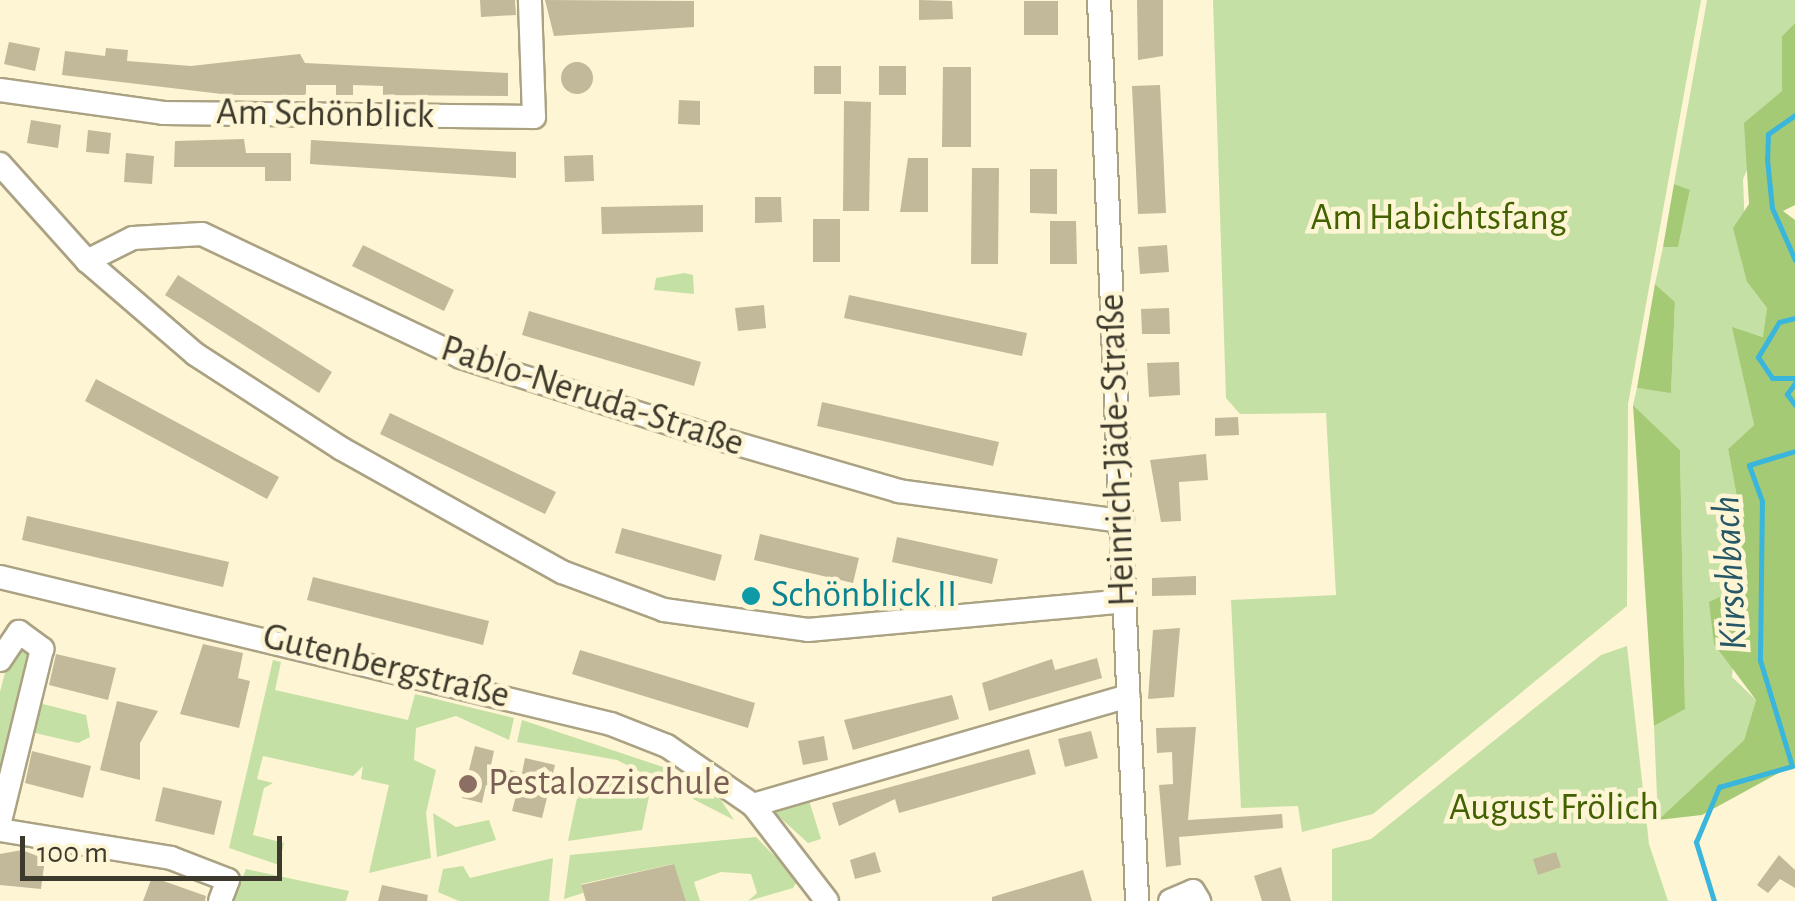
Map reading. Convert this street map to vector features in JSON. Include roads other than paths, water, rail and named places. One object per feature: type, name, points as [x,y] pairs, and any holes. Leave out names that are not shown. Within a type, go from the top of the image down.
[{"type":"street","name":"Am Schönblick","points":[[0,90],[144,112],[534,117],[530,0]]},
{"type":"street","name":"Heinrich-Jäde-Straße","points":[[1099,0],[1136,901]]},
{"type":"street","points":[[0,164],[88,261],[196,354],[342,450],[562,572],[664,610],[850,629],[1124,601]]},
{"type":"street","name":"Pablo-Neruda-Straße","points":[[88,261],[133,238],[202,234],[461,358],[717,438],[899,490],[1122,521]]},
{"type":"street","name":"Gutenbergstraße","points":[[0,577],[568,710],[667,746],[752,805],[828,901]]},
{"type":"street","points":[[0,660],[19,632],[42,649],[0,821]]},
{"type":"street","points":[[752,805],[1128,696]]},
{"type":"street","points":[[0,830],[132,846],[224,890]]},
{"type":"street","points":[[1170,901],[1192,891],[1200,901]]},
{"type":"waterway","name":"Kirschbach","points":[[1795,115],[1768,134],[1767,159],[1772,208],[1795,260]]},
{"type":"waterway","name":"Kirschbach","points":[[1795,318],[1779,322],[1758,357],[1772,378],[1795,378]]},
{"type":"waterway","name":"Kirschbach","points":[[1795,383],[1787,394],[1795,405]]},
{"type":"waterway","name":"Kirschbach","points":[[1714,901],[1696,842],[1719,787],[1792,766],[1760,660],[1762,501],[1749,465],[1795,451]]},
{"type":"place","name":"Schönblick II","points":[[751,596]]},
{"type":"place","name":"Pestalozzischule","points":[[468,784]]},
{"type":"park label","name":"Am Habichtsfang","points":[[1439,219]]},
{"type":"park label","name":"August Frölich","points":[[1554,809]]}]
